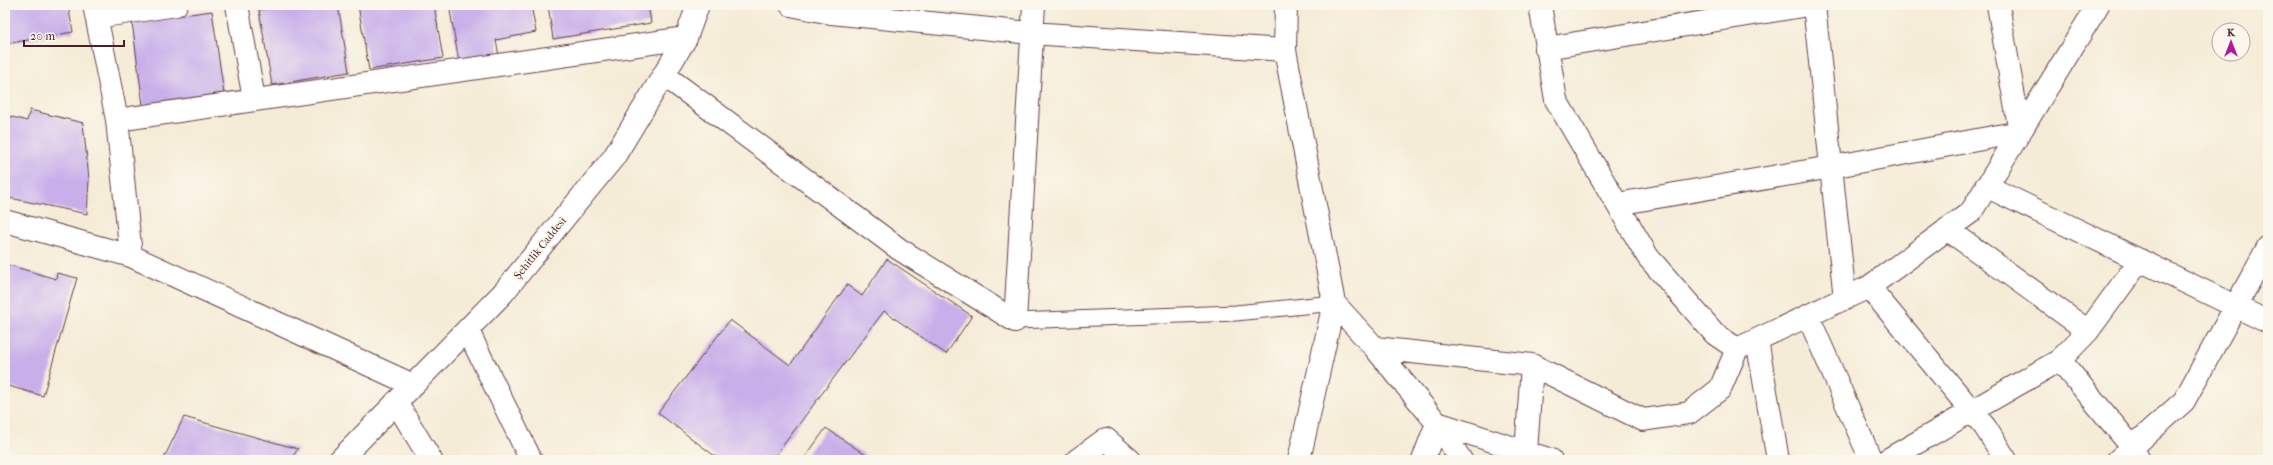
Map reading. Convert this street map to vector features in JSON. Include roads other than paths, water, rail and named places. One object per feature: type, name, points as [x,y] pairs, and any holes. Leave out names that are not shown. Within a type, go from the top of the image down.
[{"type":"street","points":[[131,256],[117,120],[96,11],[176,5]]},
{"type":"street","points":[[237,5],[254,99]]},
{"type":"street","name":"Şehitlik Caddesi","points":[[340,460],[468,331],[503,292],[614,157],[686,38],[698,5]]},
{"type":"street","points":[[791,5],[831,13],[1031,33],[1285,50]]},
{"type":"street","points":[[664,75],[899,249],[1015,321],[1031,33],[1034,5]]},
{"type":"street","points":[[1286,5],[1285,50],[1334,303],[1299,460]]},
{"type":"street","points":[[1540,5],[1546,48],[1556,100],[1648,257],[1715,334],[1737,349]]},
{"type":"street","points":[[1546,48],[1808,5]]},
{"type":"street","points":[[1814,5],[1845,299]]},
{"type":"street","points":[[1998,5],[2020,132]]},
{"type":"street","points":[[1375,348],[1532,365],[1643,420],[1689,413],[1720,389],[1737,349],[1869,287],[1971,212],[2098,5]]},
{"type":"street","points":[[117,120],[254,99],[686,38]]},
{"type":"street","points":[[1617,204],[1831,168],[2020,132]]},
{"type":"street","points":[[1986,186],[2236,305],[2268,322]]},
{"type":"street","points":[[5,221],[131,256],[413,385]]},
{"type":"street","points":[[1947,229],[2088,331]]},
{"type":"street","points":[[2060,360],[2130,456],[2184,402],[2268,247]]},
{"type":"street","points":[[1887,460],[2060,360],[2088,331],[2140,260]]},
{"type":"street","points":[[1869,287],[1985,426],[2006,460]]},
{"type":"street","points":[[1334,303],[1375,348],[1437,423],[1461,460]]},
{"type":"street","points":[[1808,316],[1872,460]]},
{"type":"street","points":[[468,331],[531,460]]},
{"type":"street","points":[[1756,340],[1778,460]]},
{"type":"street","points":[[1526,453],[1532,365]]},
{"type":"street","points":[[396,402],[431,460]]},
{"type":"street","points":[[1437,423],[1551,460]]},
{"type":"street","points":[[1423,460],[1437,423]]},
{"type":"street","points":[[1077,460],[1106,439],[1130,460]]},
{"type":"lane","points":[[1015,321],[1236,313],[1334,303]]}]
